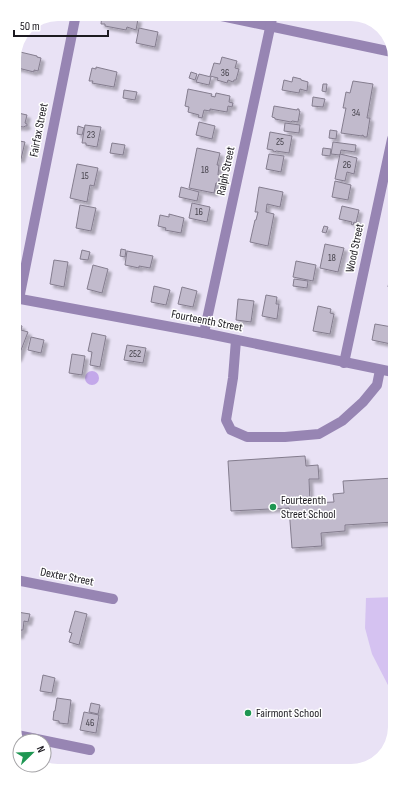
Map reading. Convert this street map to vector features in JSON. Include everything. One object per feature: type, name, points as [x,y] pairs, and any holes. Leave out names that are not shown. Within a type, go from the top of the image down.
[{"type":"street","name":"Fairfax Street","points":[[21,279],[75,21]]},
{"type":"street","points":[[246,21],[387,51]]},
{"type":"street","name":"Ralph Street","points":[[204,333],[271,21]]},
{"type":"street","name":"Wood Street","points":[[344,362],[388,158]]},
{"type":"street","name":"Fourteenth Street","points":[[21,299],[204,333],[388,371]]},
{"type":"street","points":[[236,340],[233,378],[226,420],[231,430],[247,437],[285,437],[319,434],[342,421],[363,402],[377,385],[380,370]]},
{"type":"street","name":"Dexter Street","points":[[21,581],[113,599]]},
{"type":"street","points":[[52,742],[90,750]]},
{"type":"shaded area","points":[[92,371],[97,373],[99,378],[97,383],[92,385],[87,383],[85,378],[87,373]]},
{"type":"shaded area","points":[[388,597],[388,685],[372,654],[365,628],[366,598]]},
{"type":"building","points":[[101,21],[138,21],[136,30],[127,27],[126,30],[101,24]]},
{"type":"building","points":[[139,28],[158,32],[155,47],[136,43]]},
{"type":"building","points":[[21,52],[41,58],[38,71],[34,70],[34,72],[21,69]]},
{"type":"building","points":[[222,57],[237,61],[235,68],[239,69],[236,80],[233,82],[228,80],[227,83],[210,76],[214,63],[220,64]]},
{"type":"building","points":[[96,67],[117,72],[114,87],[92,83],[93,81],[89,81],[92,68],[96,69]]},
{"type":"building","points":[[191,72],[197,74],[195,80],[189,78]]},
{"type":"building","points":[[199,74],[211,77],[209,85],[196,82]]},
{"type":"building","points":[[293,77],[308,82],[307,91],[300,89],[299,93],[282,90],[284,80],[292,82]]},
{"type":"building","points":[[353,81],[373,84],[367,118],[370,118],[367,137],[362,135],[341,133],[346,108],[343,108],[346,92],[350,93]]},
{"type":"building","points":[[323,84],[327,84],[326,92],[322,91]]},
{"type":"building","points":[[188,89],[212,94],[211,96],[215,97],[216,93],[230,96],[229,102],[233,103],[232,107],[228,106],[227,112],[210,109],[210,111],[204,110],[202,118],[198,117],[199,115],[188,112],[189,107],[185,106]]},
{"type":"building","points":[[124,90],[137,92],[135,100],[123,98]]},
{"type":"building","points":[[313,97],[325,99],[323,107],[312,106]]},
{"type":"building","points":[[274,106],[297,110],[299,109],[298,122],[275,119],[272,117]]},
{"type":"building","points":[[21,114],[27,115],[25,123],[27,126],[21,127]]},
{"type":"building","points":[[199,122],[215,126],[212,139],[196,135]]},
{"type":"building","points":[[285,123],[300,125],[299,133],[284,131]]},
{"type":"building","points":[[85,125],[101,127],[97,147],[82,143]]},
{"type":"building","points":[[78,126],[84,128],[82,135],[77,134]]},
{"type":"building","points":[[330,130],[337,131],[336,139],[329,138]]},
{"type":"building","points":[[270,132],[292,136],[289,153],[275,152],[267,149]]},
{"type":"building","points":[[21,141],[25,142],[21,159]]},
{"type":"building","points":[[333,142],[356,145],[355,152],[341,150],[340,155],[331,154]]},
{"type":"building","points":[[112,143],[125,145],[123,155],[110,153]]},
{"type":"building","points":[[197,148],[220,153],[217,165],[219,165],[218,175],[220,175],[218,183],[216,183],[214,193],[189,188]]},
{"type":"building","points":[[323,148],[331,149],[330,156],[322,155]]},
{"type":"building","points":[[269,154],[284,156],[281,172],[266,169]]},
{"type":"building","points":[[340,154],[357,158],[354,174],[347,172],[345,181],[335,179]]},
{"type":"building","points":[[77,164],[98,168],[94,186],[90,185],[87,202],[70,198]]},
{"type":"building","points":[[335,181],[351,185],[348,200],[332,197]]},
{"type":"building","points":[[181,187],[199,192],[197,201],[179,197]]},
{"type":"building","points":[[259,187],[283,192],[280,207],[267,204],[266,212],[274,214],[268,246],[250,242],[258,212],[255,212]]},
{"type":"building","points":[[192,203],[210,207],[207,222],[189,218]]},
{"type":"building","points":[[80,205],[96,208],[91,231],[76,228]]},
{"type":"building","points":[[342,206],[359,210],[356,223],[354,222],[353,225],[351,224],[352,222],[339,219]]},
{"type":"building","points":[[169,214],[184,218],[181,233],[165,230],[166,228],[158,226],[160,215],[169,217]]},
{"type":"building","points":[[324,226],[328,227],[326,233],[322,232]]},
{"type":"building","points":[[325,244],[344,248],[338,272],[320,268]]},
{"type":"building","points":[[121,249],[126,250],[125,257],[120,256]]},
{"type":"building","points":[[82,250],[90,252],[88,260],[80,259]]},
{"type":"building","points":[[127,251],[153,256],[150,268],[139,266],[139,268],[125,265]]},
{"type":"building","points":[[54,260],[68,262],[64,287],[50,284]]},
{"type":"building","points":[[296,261],[316,265],[313,281],[293,277]]},
{"type":"building","points":[[93,265],[108,269],[102,293],[87,289]]},
{"type":"building","points":[[294,279],[308,281],[307,288],[293,286]]},
{"type":"building","points":[[154,286],[170,290],[166,305],[151,302]]},
{"type":"building","points":[[182,287],[197,291],[193,307],[178,304]]},
{"type":"building","points":[[266,295],[277,297],[276,304],[279,304],[277,319],[262,316]]},
{"type":"building","points":[[238,299],[254,301],[251,322],[236,320]]},
{"type":"building","points":[[318,306],[331,309],[330,313],[334,314],[330,334],[313,331]]},
{"type":"building","points":[[375,324],[388,326],[388,343],[372,340]]},
{"type":"building","points":[[21,330],[28,332],[21,350]]},
{"type":"building","points":[[92,333],[106,336],[100,367],[90,365],[92,352],[88,351]]},
{"type":"building","points":[[31,337],[44,340],[41,353],[28,350]]},
{"type":"building","points":[[127,345],[146,348],[143,363],[124,360]]},
{"type":"building","points":[[72,354],[85,356],[82,375],[69,373]]},
{"type":"building","name":"Fourteenth Street School","points":[[305,456],[306,466],[318,465],[319,479],[309,479],[310,503],[334,502],[333,494],[344,493],[343,481],[388,478],[388,522],[345,525],[345,531],[321,533],[322,546],[292,548],[289,508],[231,511],[228,461]]},
{"type":"building","points":[[75,611],[87,614],[79,645],[69,642],[72,633],[69,632]]},
{"type":"building","points":[[21,613],[30,614],[28,622],[24,621],[23,630],[21,630]]},
{"type":"building","points":[[43,675],[55,678],[52,693],[40,691]]},
{"type":"building","points":[[57,698],[71,700],[68,724],[59,723],[59,721],[53,720]]},
{"type":"building","points":[[91,703],[100,705],[98,714],[89,712]]},
{"type":"building","points":[[84,712],[99,715],[96,733],[80,730]]},
{"type":"place","name":"Fourteenth Street School","points":[[273,507]]},
{"type":"place","name":"Fairmont School","points":[[248,713]]}]
